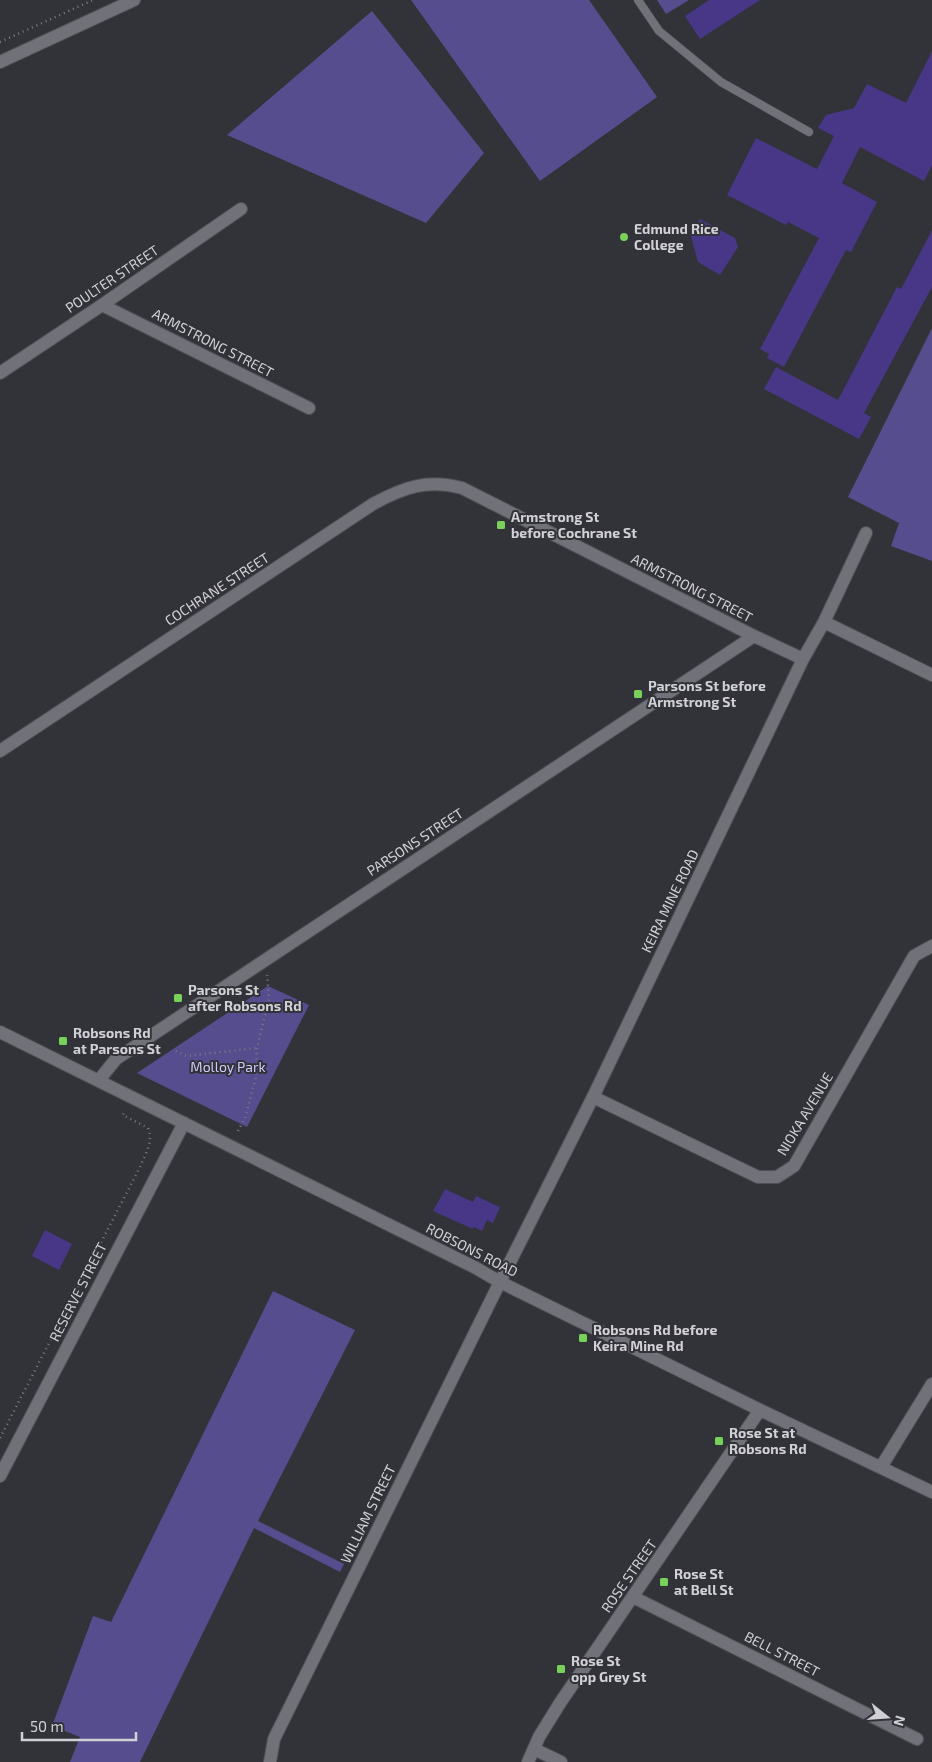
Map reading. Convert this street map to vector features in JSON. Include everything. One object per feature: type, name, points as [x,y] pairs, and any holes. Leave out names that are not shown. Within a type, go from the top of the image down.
[{"type":"street","points":[[0,62],[134,0]]},
{"type":"street","name":"POULTER STREET","points":[[0,372],[102,305],[241,209]]},
{"type":"street","name":"ARMSTRONG STREET","points":[[102,305],[310,408]]},
{"type":"street","name":"COCHRANE STREET","points":[[0,751],[373,504],[408,488],[422,484],[436,483],[462,488]]},
{"type":"street","name":"ARMSTRONG STREET","points":[[462,488],[803,659]]},
{"type":"street","name":"KEIRA MINE ROAD","points":[[500,1282],[593,1097],[803,659],[824,622],[866,533]]},
{"type":"street","points":[[824,622],[932,675]]},
{"type":"street","name":"PARSONS STREET","points":[[99,1080],[116,1059],[264,959],[754,636]]},
{"type":"street","name":"NIOKA AVENUE","points":[[593,1097],[758,1177],[777,1177],[794,1166],[914,956],[932,946]]},
{"type":"street","name":"ROBSONS ROAD","points":[[0,1032],[476,1268],[500,1282],[932,1492]]},
{"type":"street","name":"RESERVE STREET","points":[[0,1476],[184,1123]]},
{"type":"street","name":"WILLIAM STREET","points":[[270,1762],[274,1739],[500,1282]]},
{"type":"street","points":[[881,1467],[932,1384]]},
{"type":"street","name":"ROSE STREET","points":[[528,1762],[539,1738],[560,1703],[760,1410]]},
{"type":"street","name":"BELL STREET","points":[[633,1597],[917,1739]]},
{"type":"street","points":[[534,1749],[561,1762]]},
{"type":"lane","points":[[638,0],[660,31],[722,82],[808,132]]},
{"type":"path","points":[[0,42],[92,0]]},
{"type":"path","points":[[238,1131],[245,1118],[256,1077],[257,1048],[269,998],[264,959]]},
{"type":"path","points":[[176,1051],[186,1056],[257,1048]]},
{"type":"path","points":[[0,1438],[150,1145],[151,1135],[148,1128],[123,1115]]},
{"type":"green space","points":[[411,0],[589,0],[657,97],[540,181]]},
{"type":"green space","points":[[657,0],[689,0],[666,14]]},
{"type":"green space","points":[[372,11],[484,153],[426,223],[227,135]]},
{"type":"green space","points":[[932,328],[932,561],[891,546],[899,523],[848,497]]},
{"type":"green space","name":"Molloy Park","points":[[268,986],[309,1005],[247,1127],[137,1073]]},
{"type":"green space","points":[[273,1291],[355,1330],[258,1521],[344,1564],[340,1572],[254,1528],[140,1762],[70,1762],[80,1737],[52,1726],[93,1616],[111,1622]]},
{"type":"building","points":[[709,0],[760,0],[700,39],[685,16]]},
{"type":"building","points":[[932,51],[932,165],[924,181],[860,147],[842,183],[877,202],[851,252],[846,250],[784,367],[767,358],[769,354],[760,349],[819,238],[788,222],[786,225],[727,195],[756,138],[817,169],[834,136],[818,128],[826,115],[854,108],[867,84],[906,103]]},
{"type":"building","points":[[700,219],[735,238],[738,247],[720,275],[698,262],[690,233]]},
{"type":"building","points":[[932,230],[932,287],[864,413],[871,417],[859,439],[764,389],[776,367],[838,400],[897,287],[901,289]]},
{"type":"building","points":[[445,1189],[473,1202],[476,1196],[500,1207],[493,1223],[487,1220],[482,1231],[474,1227],[473,1229],[433,1211]]},
{"type":"building","points":[[45,1230],[72,1244],[59,1270],[32,1256]]},
{"type":"place","name":"Edmund Rice College","points":[[624,237]]},
{"type":"place","name":"Armstrong St before Cochrane St","points":[[501,525]]},
{"type":"place","name":"Parsons St before Armstrong St","points":[[638,694]]},
{"type":"place","name":"Parsons St after Robsons Rd","points":[[178,998]]},
{"type":"place","name":"Robsons Rd at Parsons St","points":[[63,1041]]},
{"type":"place","name":"Robsons Rd before Keira Mine Rd","points":[[583,1338]]},
{"type":"place","name":"Rose St at Robsons Rd","points":[[719,1441]]},
{"type":"place","name":"Rose St at Bell St","points":[[664,1582]]},
{"type":"place","name":"Rose St opp Grey St","points":[[561,1669]]}]
